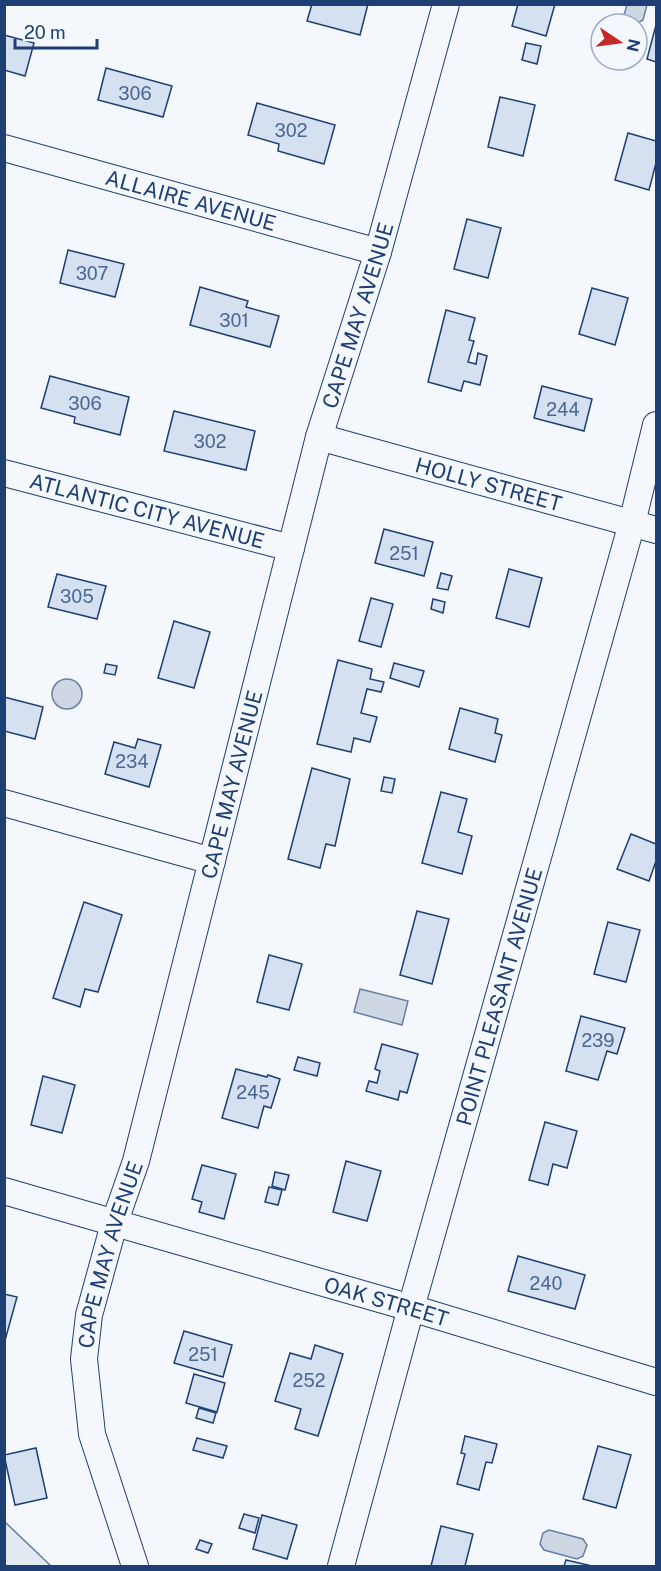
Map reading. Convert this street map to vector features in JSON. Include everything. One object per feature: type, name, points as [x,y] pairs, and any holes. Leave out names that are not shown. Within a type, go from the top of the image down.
[{"type":"street","name":"CAPE MAY AVENUE","points":[[135,1566],[92,1434],[84,1359],[89,1315],[114,1224],[136,1161],[319,437],[378,252],[446,4]]},
{"type":"street","name":"ALLAIRE AVENUE","points":[[4,148],[378,252]]},
{"type":"street","name":"POINT PLEASANT AVENUE","points":[[341,1566],[411,1308],[632,523],[657,425]]},
{"type":"street","name":"HOLLY STREET","points":[[319,437],[657,530]]},
{"type":"street","name":"ATLANTIC CITY AVENUE","points":[[4,473],[291,548]]},
{"type":"street","points":[[4,803],[212,861]]},
{"type":"street","name":"OAK STREET","points":[[4,1191],[411,1308],[657,1382]]},
{"type":"shaded area","points":[[627,5],[647,5],[645,12],[625,12]]},
{"type":"shaded area","points":[[67,679],[77,684],[82,694],[77,704],[67,709],[57,704],[52,694],[57,684]]},
{"type":"shaded area","points":[[360,989],[408,1001],[402,1025],[354,1012]]},
{"type":"shaded area","points":[[5,1522],[51,1566],[5,1566]]},
{"type":"shaded area","points":[[549,1530],[583,1539],[587,1545],[583,1556],[577,1559],[544,1550],[540,1544],[543,1533]]},
{"type":"building","points":[[312,4],[368,4],[360,35],[307,21]]},
{"type":"building","points":[[518,4],[555,4],[546,36],[512,26]]},
{"type":"building","points":[[656,25],[656,62],[649,60]]},
{"type":"building","points":[[4,35],[34,43],[25,76],[4,70]]},
{"type":"building","points":[[526,43],[541,46],[537,64],[522,60]]},
{"type":"building","points":[[106,68],[172,86],[163,117],[98,100]]},
{"type":"building","points":[[500,97],[535,105],[523,156],[488,147]]},
{"type":"building","points":[[257,103],[335,125],[324,164],[278,151],[279,144],[248,135]]},
{"type":"building","points":[[628,133],[656,141],[656,163],[649,190],[615,180]]},
{"type":"building","points":[[467,219],[501,228],[488,278],[454,269]]},
{"type":"building","points":[[68,250],[124,264],[115,297],[60,283]]},
{"type":"building","points":[[200,287],[248,301],[246,307],[279,316],[270,347],[190,325]]},
{"type":"building","points":[[592,288],[628,298],[615,345],[579,334]]},
{"type":"building","points":[[446,310],[475,318],[469,340],[474,341],[468,362],[476,364],[478,353],[487,356],[480,385],[464,381],[461,391],[428,382]]},
{"type":"building","points":[[50,376],[129,397],[120,435],[74,423],[75,417],[41,408]]},
{"type":"building","points":[[542,386],[592,399],[584,431],[534,418]]},
{"type":"building","points":[[174,411],[255,431],[246,470],[164,451]]},
{"type":"building","points":[[384,529],[433,542],[424,576],[375,563]]},
{"type":"building","points":[[509,569],[542,578],[529,627],[496,618]]},
{"type":"building","points":[[441,573],[452,576],[448,590],[437,588]]},
{"type":"building","points":[[57,574],[106,586],[97,619],[48,607]]},
{"type":"building","points":[[371,598],[393,604],[381,647],[359,641]]},
{"type":"building","points":[[433,599],[445,602],[443,613],[431,609]]},
{"type":"building","points":[[174,621],[210,632],[194,688],[158,678]]},
{"type":"building","points":[[338,660],[372,669],[370,679],[384,682],[381,692],[367,689],[361,713],[377,717],[370,742],[354,738],[351,752],[317,744]]},
{"type":"building","points":[[394,663],[424,671],[419,687],[390,678]]},
{"type":"building","points":[[106,664],[117,666],[115,675],[104,673]]},
{"type":"building","points":[[4,697],[43,707],[35,739],[4,731]]},
{"type":"building","points":[[460,708],[498,719],[495,733],[502,735],[495,762],[449,749]]},
{"type":"building","points":[[138,739],[161,745],[149,787],[105,774],[114,742],[135,748]]},
{"type":"building","points":[[312,768],[350,779],[335,846],[326,844],[320,868],[288,859]]},
{"type":"building","points":[[384,777],[395,779],[392,793],[381,791]]},
{"type":"building","points":[[441,792],[467,799],[458,832],[472,836],[462,874],[422,863]]},
{"type":"building","points":[[631,834],[656,844],[656,861],[649,881],[617,869]]},
{"type":"building","points":[[84,902],[122,915],[98,992],[85,989],[80,1007],[53,998]]},
{"type":"building","points":[[417,911],[449,919],[432,984],[400,975]]},
{"type":"building","points":[[608,922],[640,930],[626,982],[594,974]]},
{"type":"building","points":[[269,955],[302,964],[289,1010],[257,1002]]},
{"type":"building","points":[[581,1016],[625,1028],[617,1054],[607,1051],[598,1080],[566,1071]]},
{"type":"building","points":[[382,1044],[418,1054],[407,1093],[400,1091],[398,1100],[366,1091],[369,1081],[377,1083],[380,1071],[375,1069]]},
{"type":"building","points":[[298,1057],[320,1063],[317,1076],[294,1070]]},
{"type":"building","points":[[236,1069],[280,1079],[271,1108],[264,1106],[258,1128],[222,1118]]},
{"type":"building","points":[[43,1076],[75,1085],[62,1133],[31,1125]]},
{"type":"building","points":[[545,1122],[577,1131],[567,1168],[553,1164],[548,1185],[529,1180]]},
{"type":"building","points":[[346,1161],[381,1171],[367,1221],[333,1212]]},
{"type":"building","points":[[202,1165],[236,1174],[224,1219],[199,1212],[202,1202],[192,1199]]},
{"type":"building","points":[[275,1172],[289,1175],[285,1190],[272,1186]]},
{"type":"building","points":[[269,1187],[282,1190],[278,1205],[265,1202]]},
{"type":"building","points":[[518,1256],[585,1275],[575,1309],[508,1291]]},
{"type":"building","points":[[4,1294],[17,1297],[4,1344]]},
{"type":"building","points":[[184,1331],[232,1345],[223,1377],[174,1363]]},
{"type":"building","points":[[315,1345],[343,1354],[318,1436],[295,1429],[301,1409],[275,1401],[290,1353],[311,1359]]},
{"type":"building","points":[[194,1374],[225,1383],[217,1412],[186,1403]]},
{"type":"building","points":[[199,1408],[216,1413],[213,1423],[196,1418]]},
{"type":"building","points":[[465,1436],[497,1444],[492,1463],[486,1462],[479,1490],[457,1484],[465,1454],[461,1453]]},
{"type":"building","points":[[197,1438],[227,1446],[223,1458],[193,1450]]},
{"type":"building","points":[[598,1446],[631,1455],[616,1508],[583,1499]]},
{"type":"building","points":[[36,1448],[47,1498],[15,1505],[4,1455]]},
{"type":"building","points":[[244,1514],[259,1518],[255,1533],[239,1528]]},
{"type":"building","points":[[262,1515],[297,1525],[287,1559],[253,1549]]},
{"type":"building","points":[[441,1526],[473,1534],[465,1566],[431,1566]]},
{"type":"building","points":[[200,1540],[212,1544],[208,1553],[196,1549]]},
{"type":"building","points":[[566,1560],[592,1566],[564,1566]]}]
